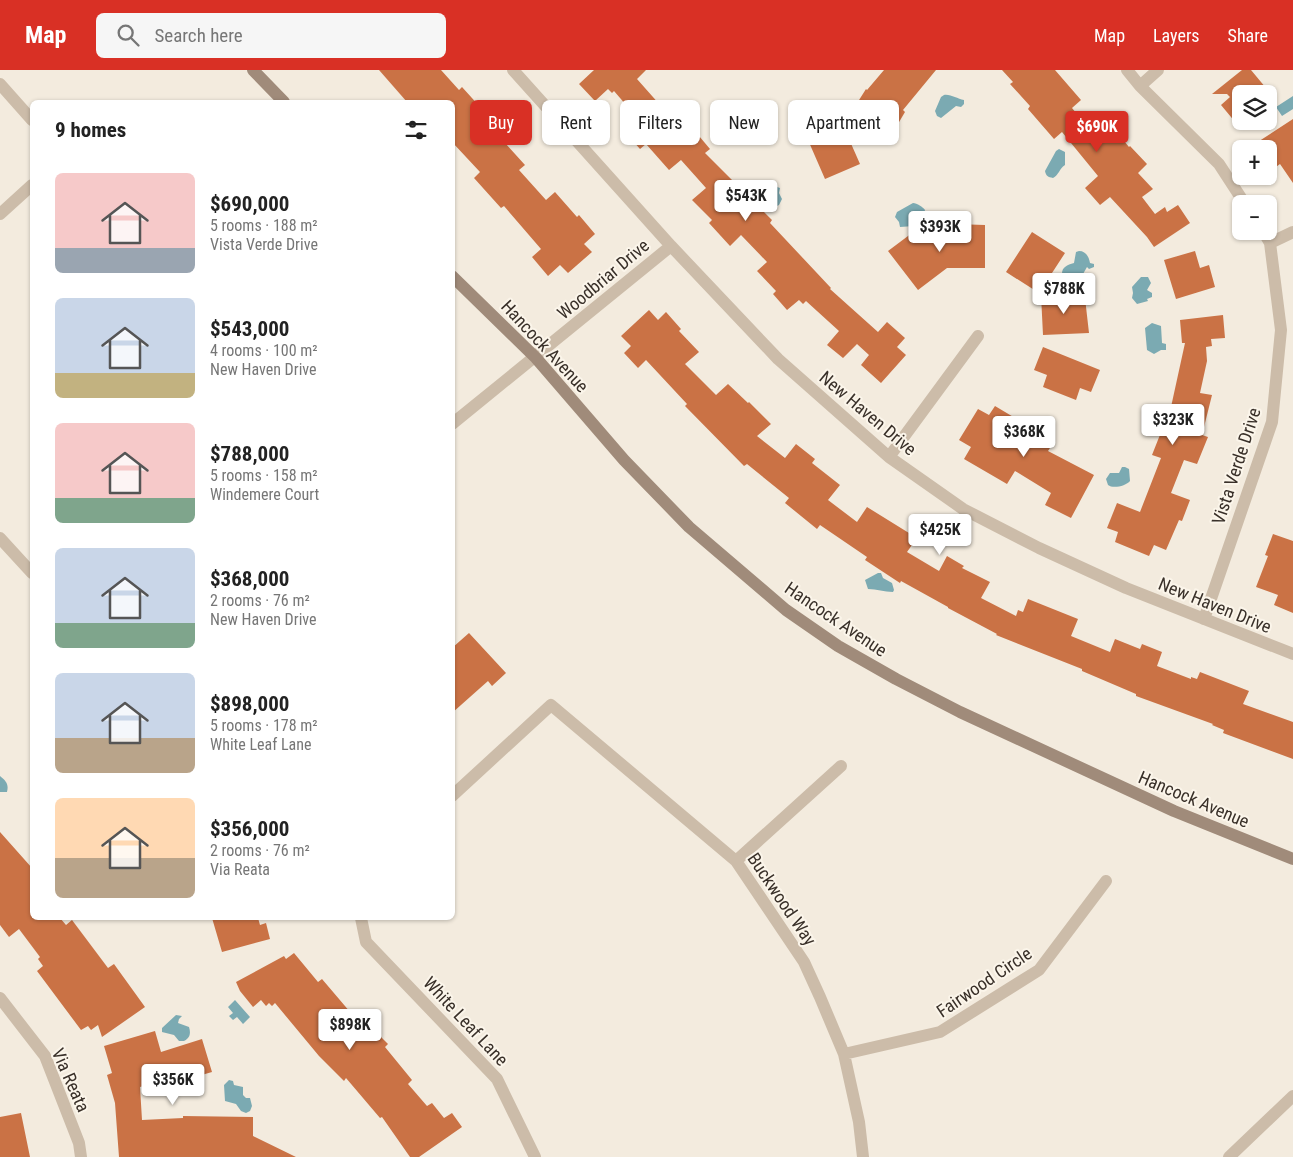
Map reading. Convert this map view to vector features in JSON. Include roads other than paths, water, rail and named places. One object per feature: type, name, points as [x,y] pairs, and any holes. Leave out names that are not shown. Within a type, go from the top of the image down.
[{"type":"main road","points":[[253,70],[282,100]]},
{"type":"main road","name":"Hancock Avenue","points":[[455,279],[536,358],[624,460],[689,527],[786,610],[838,646],[896,679],[976,720],[1174,811],[1293,859]]},
{"type":"street","name":"New Haven Drive","points":[[513,70],[670,246],[778,359],[889,457],[964,509],[1039,548],[1109,580],[1293,654]]},
{"type":"street","points":[[1126,70],[1219,164],[1238,195]]},
{"type":"street","points":[[1140,86],[1158,70]]},
{"type":"street","points":[[0,84],[30,118]]},
{"type":"street","points":[[0,214],[30,187]]},
{"type":"street","points":[[1270,243],[1293,232]]},
{"type":"street","name":"Vista Verde Drive","points":[[1204,619],[1272,422],[1281,330],[1270,243],[1268,240]]},
{"type":"street","name":"Woodbriar Drive","points":[[455,422],[536,358],[670,246]]},
{"type":"street","points":[[889,457],[978,336]]},
{"type":"street","points":[[0,538],[30,571]]},
{"type":"street","name":"Buckwood Way","points":[[455,793],[551,705],[736,861],[804,962],[844,1054],[860,1122],[864,1157]]},
{"type":"street","points":[[736,861],[841,766]]},
{"type":"street","name":"Fairwood Circle","points":[[844,1054],[940,1032],[1039,970],[1106,881]]},
{"type":"street","name":"White Leaf Lane","points":[[361,920],[366,942],[497,1079],[534,1157]]},
{"type":"street","name":"Via Reata","points":[[0,998],[44,1056],[79,1143],[81,1157]]},
{"type":"street","points":[[1229,1157],[1293,1096]]},
{"type":"water","points":[[944,95],[964,100],[964,104],[961,107],[956,106],[941,118],[937,116],[935,111],[941,97]]},
{"type":"water","points":[[1293,96],[1293,109],[1282,116],[1277,106]]},
{"type":"water","points":[[1059,149],[1065,152],[1065,165],[1053,178],[1047,175],[1045,171]]},
{"type":"water","points":[[764,180],[772,181],[780,188],[779,193],[782,199],[779,205],[775,207],[756,190]]},
{"type":"water","points":[[913,203],[920,205],[925,210],[923,217],[914,226],[900,227],[895,217],[897,212]]},
{"type":"water","points":[[1079,251],[1087,255],[1090,263],[1094,264],[1094,267],[1089,269],[1087,267],[1083,274],[1068,280],[1062,274],[1063,270],[1074,263],[1076,252]]},
{"type":"water","points":[[1141,277],[1148,277],[1151,283],[1147,290],[1152,293],[1152,297],[1147,299],[1148,301],[1137,304],[1132,298],[1132,287]]},
{"type":"water","points":[[1152,323],[1161,326],[1162,343],[1166,344],[1166,350],[1161,350],[1154,354],[1147,350],[1145,328]]},
{"type":"water","points":[[1122,467],[1129,469],[1130,481],[1119,486],[1113,487],[1108,485],[1106,479],[1110,473],[1119,473]]},
{"type":"water","points":[[881,573],[883,578],[892,583],[893,592],[868,589],[865,580]]},
{"type":"water","points":[[0,776],[8,787],[7,792],[0,792]]},
{"type":"water","points":[[235,1000],[250,1017],[243,1024],[237,1017],[233,1020],[229,1016],[233,1013],[228,1007]]},
{"type":"water","points":[[176,1015],[182,1016],[178,1023],[189,1027],[190,1035],[184,1041],[179,1041],[174,1035],[162,1032],[162,1028]]},
{"type":"water","points":[[229,1080],[233,1081],[234,1085],[243,1087],[243,1095],[246,1098],[250,1098],[252,1106],[250,1111],[246,1113],[241,1111],[236,1104],[225,1101],[224,1085]]}]
